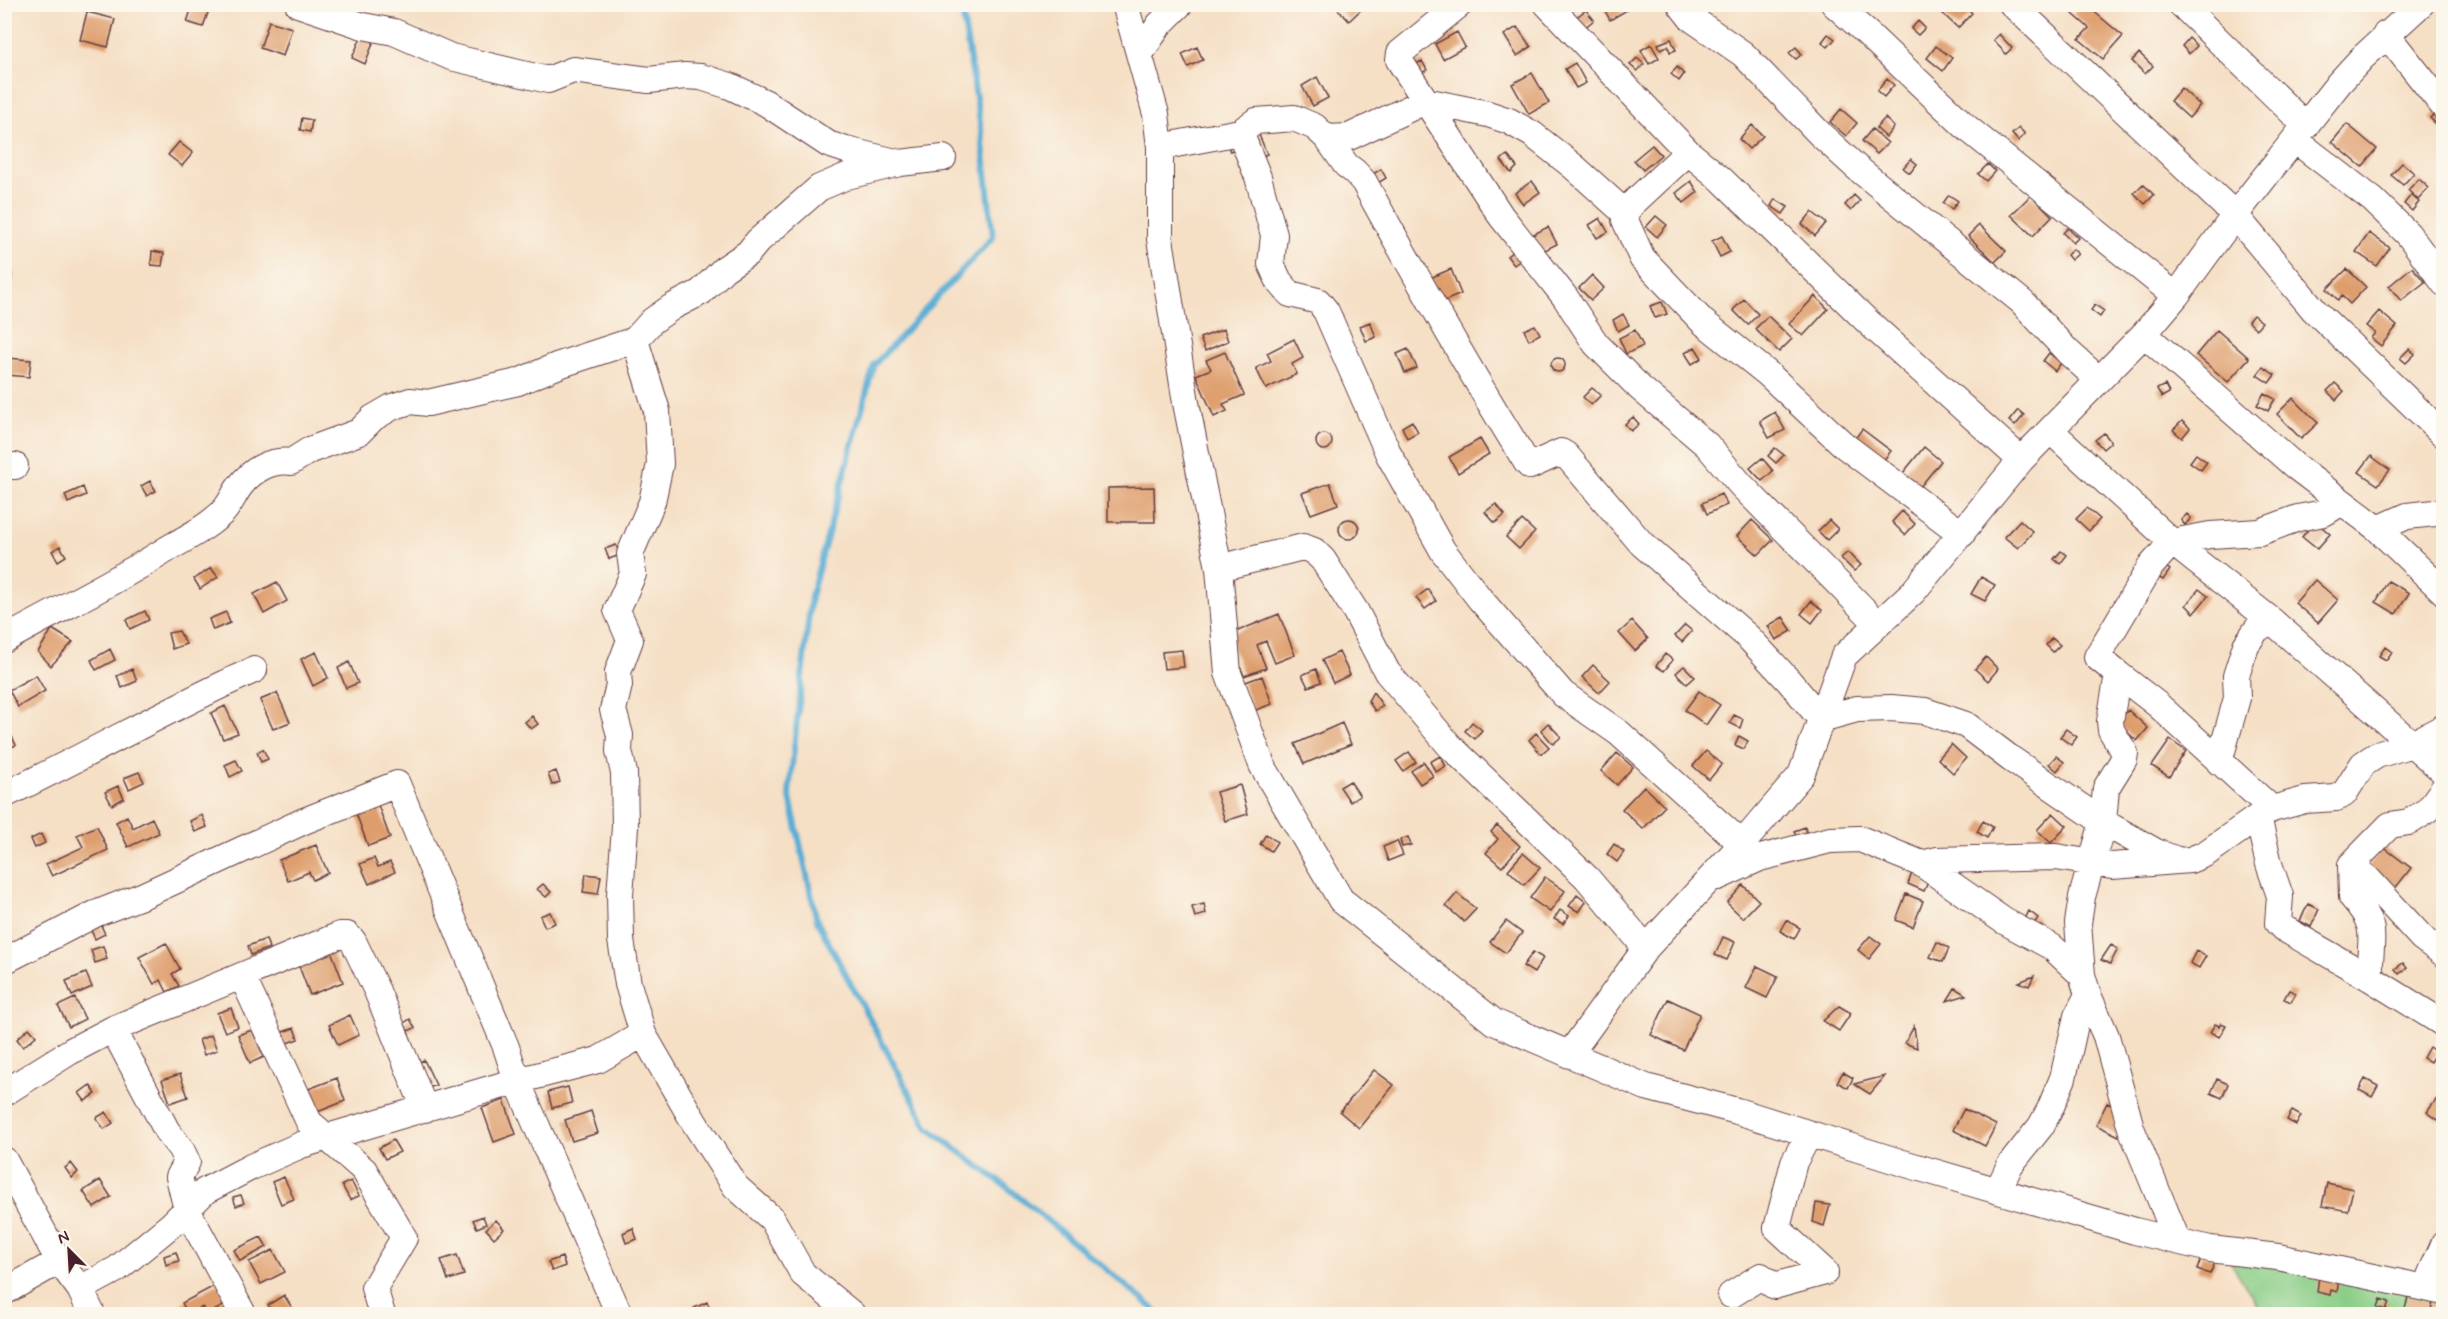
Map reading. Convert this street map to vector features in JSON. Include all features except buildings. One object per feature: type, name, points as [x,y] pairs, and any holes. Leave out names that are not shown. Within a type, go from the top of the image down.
[{"type":"street","points":[[297,4],[363,26],[394,32],[451,57],[548,80],[573,70],[649,80],[685,76],[701,77],[730,86],[766,103],[828,144],[900,163]]},
{"type":"street","points":[[1125,4],[1156,114],[1160,147],[1160,239],[1186,403],[1219,568],[1225,656],[1238,706],[1262,765],[1341,900],[1494,1022],[1646,1087],[1737,1111],[2135,1231],[2210,1249],[2278,1257],[2435,1290],[2431,1270],[2444,1244]]},
{"type":"street","points":[[1140,54],[1159,26],[1180,4]]},
{"type":"street","points":[[1460,4],[1400,53],[1400,60],[1403,68],[1501,216],[1565,297],[1596,344],[1640,388],[1707,445],[1741,485],[1878,624]]},
{"type":"street","points":[[1547,4],[1688,152],[1721,180],[1867,321],[2021,460]]},
{"type":"street","points":[[1680,4],[1691,18],[1743,54],[1821,135],[1856,167],[2022,302],[2068,352],[2099,381]]},
{"type":"street","points":[[1834,4],[1966,127],[2176,296]]},
{"type":"street","points":[[2012,4],[2235,215],[2314,310],[2444,435]]},
{"type":"street","points":[[2181,4],[2301,133],[2408,234],[2444,283]]},
{"type":"street","points":[[1569,1055],[1646,948],[1742,844],[1801,775],[1844,656],[1913,592],[2021,460],[2144,334],[2176,296],[2235,215],[2339,83],[2386,34],[2421,4]]},
{"type":"street","points":[[2386,34],[2444,106]]},
{"type":"street","points":[[1327,138],[1349,137],[1425,101],[1488,114],[1509,121],[1532,134],[1574,167],[1625,213]]},
{"type":"street","points":[[1160,147],[1240,132],[1256,121],[1294,118],[1316,127],[1327,138],[1346,165],[1364,182],[1406,261],[1476,382],[1527,463],[1530,466],[1561,452],[1566,455],[1642,544],[1748,637],[1821,720]]},
{"type":"street","points":[[1240,132],[1258,177],[1274,235],[1271,264],[1279,281],[1290,294],[1318,301],[1326,311],[1389,455],[1443,551],[1480,599],[1563,694],[1619,733],[1742,844]]},
{"type":"street","points":[[1688,152],[1625,213],[1625,220],[1642,258],[1703,322],[1767,373],[1845,446],[1962,534]]},
{"type":"street","points":[[4,640],[153,559],[194,533],[224,512],[241,485],[255,470],[282,461],[291,462],[310,450],[359,432],[374,418],[392,407],[410,401],[428,403],[518,382],[559,365],[635,340],[651,321],[701,292],[724,269],[748,253],[758,241],[819,188],[847,176],[900,163],[943,158]]},
{"type":"street","points":[[2144,334],[2288,460],[2378,530],[2444,592]]},
{"type":"street","points":[[635,340],[657,411],[660,464],[652,502],[630,554],[633,574],[617,610],[630,640],[618,672],[619,685],[613,710],[620,735],[619,751],[624,773],[625,827],[620,896],[621,940],[628,984],[643,1034],[694,1122],[735,1186],[772,1219],[803,1274],[852,1314]]},
{"type":"street","points":[[2051,431],[2172,542],[2272,621],[2444,772]]},
{"type":"street","points":[[2342,502],[2324,513],[2298,518],[2260,532],[2210,535],[2172,542],[2151,566],[2097,657],[2158,705],[2219,762],[2265,813],[2269,864],[2280,896],[2278,923],[2444,1024]]},
{"type":"street","points":[[2378,530],[2407,516],[2444,512]]},
{"type":"street","points":[[1219,568],[1303,547],[1314,551],[1323,560],[1356,612],[1387,672],[1450,746],[1587,878],[1646,948]]},
{"type":"street","points":[[2219,762],[2237,698],[2236,676],[2246,645],[2257,629],[2272,621]]},
{"type":"street","points":[[4,795],[49,774],[191,698],[254,670]]},
{"type":"street","points":[[2118,674],[2110,721],[2111,730],[2125,753],[2124,759],[2106,788],[2103,822],[2082,897],[2078,923],[2085,985],[2106,1036],[2131,1128],[2177,1240]]},
{"type":"street","points":[[1821,720],[1857,709],[1891,708],[1925,711],[1966,725],[2103,822],[2156,852],[2176,860]]},
{"type":"street","points":[[1922,864],[1937,860],[2040,857],[2092,861],[2112,866],[2190,860],[2205,854],[2265,813],[2305,800],[2336,798],[2344,794],[2363,764],[2377,755],[2412,744],[2444,727]]},
{"type":"street","points":[[4,961],[95,914],[144,895],[304,820],[398,784],[506,1047],[517,1081],[619,1314]]},
{"type":"street","points":[[2370,978],[2372,929],[2365,912],[2352,897],[2351,865],[2390,825],[2409,822],[2428,810],[2444,788]]},
{"type":"street","points":[[1707,882],[1760,858],[1830,840],[1860,839],[1922,864],[2004,921],[2052,947],[2085,985]]},
{"type":"street","points":[[2351,865],[2368,879],[2415,931],[2444,954]]},
{"type":"street","points":[[4,1093],[71,1051],[113,1029],[340,935],[348,935],[353,940],[377,991],[425,1108]]},
{"type":"street","points":[[242,976],[309,1122],[364,1170],[404,1238],[374,1288],[382,1314]]},
{"type":"street","points":[[1998,1190],[2010,1165],[2041,1126],[2050,1109],[2063,1078],[2085,985]]},
{"type":"street","points":[[113,1029],[166,1131],[181,1149],[187,1162],[179,1177],[187,1210],[243,1314]]},
{"type":"street","points":[[80,1289],[117,1269],[187,1210],[205,1191],[224,1179],[301,1145],[517,1081],[598,1060],[643,1034]]},
{"type":"street","points":[[1731,1294],[1761,1276],[1774,1286],[1825,1272],[1777,1228],[1794,1162],[1809,1134]]},
{"type":"street","points":[[4,1160],[60,1261],[80,1289],[92,1314]]},
{"type":"street","points":[[4,1292],[60,1261]]},
{"type":"green space","points":[[2230,1261],[2443,1287],[2443,1314],[2263,1314]]},
{"type":"waterway","points":[[961,4],[982,135],[993,237],[874,365],[811,596],[789,793],[817,921],[928,1128],[1007,1187],[1160,1314]]}]
